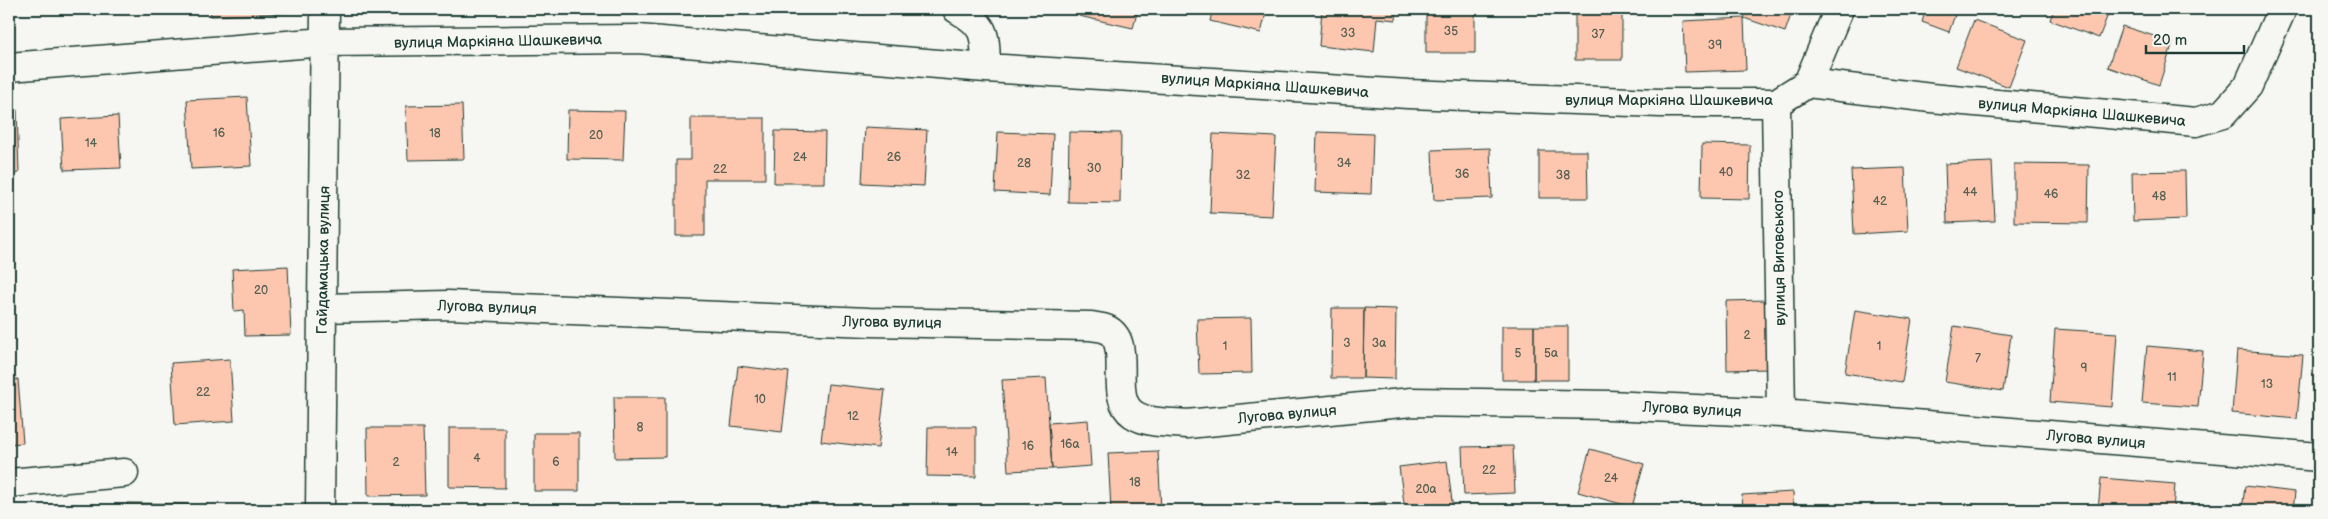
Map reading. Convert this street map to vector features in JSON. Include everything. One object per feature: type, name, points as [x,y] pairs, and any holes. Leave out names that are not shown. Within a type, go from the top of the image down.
[{"type":"street","name":"Гайдамацька вулиця","points":[[320,510],[325,9]]},
{"type":"street","points":[[957,9],[981,26],[985,40],[986,68]]},
{"type":"street","points":[[1808,83],[1839,9]]},
{"type":"street","name":"вулиця Маркіяна Шашкевича","points":[[9,67],[325,42],[638,39],[986,68],[1408,94],[1661,102],[1776,102],[1808,83],[1951,100],[2196,122],[2223,114],[2248,86],[2282,9]]},
{"type":"street","name":"вулиця Виговського","points":[[1776,102],[1781,413]]},
{"type":"street","name":"Лугова вулиця","points":[[322,308],[448,305],[869,322],[1091,326],[1107,329],[1117,341],[1120,354],[1122,398],[1126,407],[1134,414],[1153,421],[1186,424],[1412,402],[1609,405],[1781,413],[2319,457]]},
{"type":"street","points":[[9,484],[124,473]]},
{"type":"building","points":[[94,9],[131,9],[94,12]]},
{"type":"building","points":[[210,9],[286,9],[286,13],[211,16]]},
{"type":"building","points":[[1081,9],[1138,9],[1133,28],[1079,16]]},
{"type":"building","points":[[1213,9],[1267,9],[1261,33],[1210,21]]},
{"type":"building","points":[[1322,9],[1397,9],[1396,20],[1377,18],[1374,52],[1319,46]]},
{"type":"building","points":[[1426,9],[1475,9],[1475,53],[1426,53]]},
{"type":"building","points":[[1575,9],[1622,9],[1622,60],[1575,60]]},
{"type":"building","points":[[1748,9],[1793,9],[1785,32],[1744,18]]},
{"type":"building","points":[[1926,9],[1957,9],[1949,32],[1922,22]]},
{"type":"building","points":[[2054,9],[2110,9],[2099,38],[2050,20]]},
{"type":"building","points":[[1744,18],[1746,70],[1685,72],[1683,21]]},
{"type":"building","points":[[1974,20],[2027,40],[2009,87],[1956,67]]},
{"type":"building","points":[[2122,26],[2173,42],[2159,85],[2108,67]]},
{"type":"building","points":[[247,97],[251,166],[191,169],[187,100]]},
{"type":"building","points":[[462,105],[464,159],[408,160],[406,106]]},
{"type":"building","points":[[9,110],[17,110],[19,173],[9,174]]},
{"type":"building","points":[[568,110],[625,111],[623,160],[567,159]]},
{"type":"building","points":[[118,116],[121,168],[64,170],[61,119]]},
{"type":"building","points":[[691,118],[765,118],[765,179],[705,179],[705,236],[676,236],[676,160],[691,160]]},
{"type":"building","points":[[865,127],[927,130],[924,186],[862,183]]},
{"type":"building","points":[[775,131],[825,132],[824,183],[774,183]]},
{"type":"building","points":[[998,132],[1053,134],[1050,195],[995,192]]},
{"type":"building","points":[[1069,132],[1121,133],[1120,203],[1068,202]]},
{"type":"building","points":[[1317,132],[1373,134],[1371,194],[1315,192]]},
{"type":"building","points":[[1213,134],[1276,137],[1272,216],[1210,213]]},
{"type":"building","points":[[1702,144],[1750,145],[1749,199],[1701,198]]},
{"type":"building","points":[[1490,148],[1492,198],[1434,200],[1432,150]]},
{"type":"building","points":[[1539,151],[1587,151],[1588,198],[1539,198]]},
{"type":"building","points":[[1992,162],[1995,221],[1947,223],[1945,164]]},
{"type":"building","points":[[2014,164],[2089,165],[2088,223],[2014,222]]},
{"type":"building","points":[[1905,168],[1908,231],[1854,234],[1851,170]]},
{"type":"building","points":[[2185,171],[2186,219],[2133,221],[2132,172]]},
{"type":"building","points":[[288,266],[291,335],[245,336],[244,310],[234,311],[232,269]]},
{"type":"building","points":[[1767,300],[1768,369],[1727,370],[1726,301]]},
{"type":"building","points":[[1332,308],[1364,308],[1363,378],[1331,378]]},
{"type":"building","points":[[1364,308],[1396,309],[1395,379],[1363,378]]},
{"type":"building","points":[[1855,310],[1912,319],[1902,382],[1845,373]]},
{"type":"building","points":[[1251,318],[1252,373],[1199,374],[1197,319]]},
{"type":"building","points":[[1502,326],[1534,326],[1534,380],[1502,380]]},
{"type":"building","points":[[1534,326],[1568,326],[1568,380],[1534,380]]},
{"type":"building","points":[[1954,326],[2011,335],[2003,391],[1945,382]]},
{"type":"building","points":[[2055,329],[2117,333],[2112,407],[2050,402]]},
{"type":"building","points":[[2147,346],[2203,351],[2198,407],[2142,403]]},
{"type":"building","points":[[2237,350],[2303,355],[2297,419],[2232,413]]},
{"type":"building","points":[[230,359],[234,421],[175,425],[171,363]]},
{"type":"building","points":[[738,366],[789,372],[782,432],[731,426]]},
{"type":"building","points":[[1046,378],[1052,469],[1008,471],[1002,380]]},
{"type":"building","points":[[18,379],[23,443],[9,444],[9,380]]},
{"type":"building","points":[[828,384],[885,390],[878,448],[821,441]]},
{"type":"building","points":[[614,397],[665,397],[665,457],[615,458]]},
{"type":"building","points":[[1088,420],[1091,466],[1052,469],[1049,423]]},
{"type":"building","points":[[928,427],[976,427],[976,477],[927,476]]},
{"type":"building","points":[[367,428],[423,428],[425,495],[368,496]]},
{"type":"building","points":[[449,428],[505,428],[505,488],[449,487]]},
{"type":"building","points":[[534,433],[579,433],[579,491],[534,491]]},
{"type":"building","points":[[1513,446],[1515,493],[1464,495],[1462,447]]},
{"type":"building","points":[[1590,449],[1644,464],[1632,507],[1578,492]]},
{"type":"building","points":[[1158,451],[1161,510],[1111,510],[1108,453]]},
{"type":"building","points":[[1447,461],[1453,510],[1405,510],[1399,467]]},
{"type":"building","points":[[2101,478],[2175,484],[2173,510],[2098,510]]},
{"type":"building","points":[[2245,486],[2295,492],[2293,510],[2242,510]]},
{"type":"building","points":[[1793,492],[1794,510],[1743,510],[1742,495]]},
{"type":"building","points":[[1385,502],[1386,510],[1325,510]]},
{"type":"building","points":[[127,503],[188,504],[188,510],[127,510]]}]
